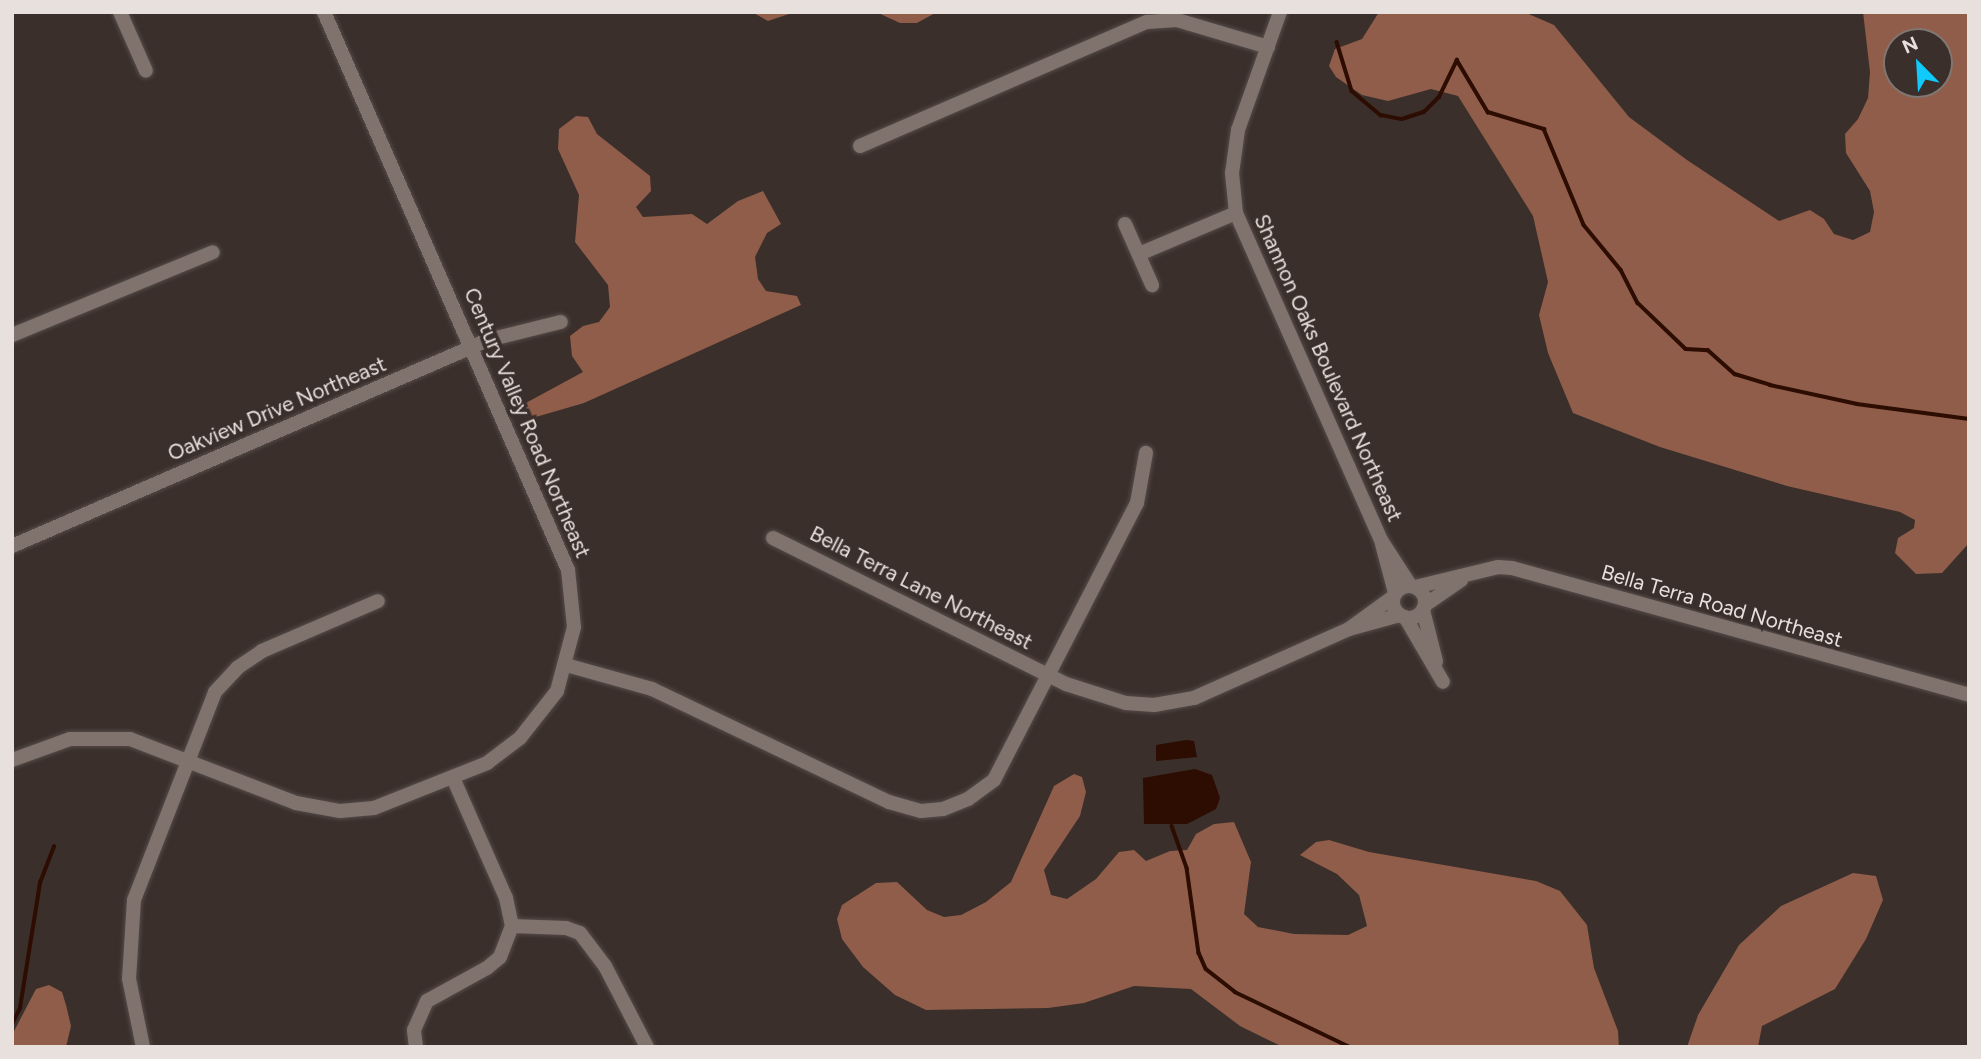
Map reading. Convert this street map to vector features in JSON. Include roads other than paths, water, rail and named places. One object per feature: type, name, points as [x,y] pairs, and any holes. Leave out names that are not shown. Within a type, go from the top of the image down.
[{"type":"street","points":[[120,12],[146,71]]},
{"type":"street","name":"Century Valley Road Northeast","points":[[12,760],[51,744],[90,736],[139,741],[296,803],[340,811],[396,802],[487,763],[520,738],[547,706],[566,665],[575,607],[568,570],[324,12]]},
{"type":"street","name":"Shannon Oaks Boulevard Northeast","points":[[1280,12],[1238,130],[1233,173],[1236,213],[1381,540],[1394,595],[1402,616]]},
{"type":"street","points":[[860,146],[1147,22],[1177,19],[1268,47]]},
{"type":"street","points":[[1139,254],[1236,213]]},
{"type":"street","points":[[1125,224],[1152,285]]},
{"type":"street","points":[[12,335],[213,252]]},
{"type":"street","name":"Oakview Drive Northeast","points":[[12,546],[472,347],[519,329],[561,322]]},
{"type":"street","points":[[566,665],[652,689],[889,802],[921,811],[968,799],[994,780],[1049,676],[1137,503],[1146,453]]},
{"type":"street","name":"Bella Terra Lane Northeast","points":[[773,538],[1049,676]]},
{"type":"street","name":"Shannon Oaks Boulevard Northeast","points":[[1381,540],[1413,586],[1423,594],[1424,608]]},
{"type":"street","name":"Bella Terra Road Northeast","points":[[1394,595],[1413,586],[1465,577],[1498,567],[1512,568],[1969,695]]},
{"type":"street","name":"Bella Terra Road Northeast","points":[[1402,616],[1424,608],[1465,577]]},
{"type":"street","points":[[1349,629],[1394,595]]},
{"type":"street","points":[[144,1047],[128,979],[134,901],[215,692],[237,668],[262,651],[378,601]]},
{"type":"street","points":[[1049,676],[1103,697],[1154,705],[1215,691],[1349,629],[1402,616],[1440,676],[1424,608]]},
{"type":"street","points":[[416,1047],[414,1030],[427,1001],[494,962],[512,926],[506,898],[453,778]]},
{"type":"street","points":[[512,926],[556,927],[580,933],[605,966],[647,1047]]},
{"type":"waterway","points":[[1337,42],[1352,91],[1381,115],[1402,119],[1424,112],[1439,97],[1457,60],[1488,112],[1544,129],[1584,225],[1621,270],[1638,303],[1686,349],[1708,350],[1735,374],[1770,385],[1857,404],[1969,419]]},
{"type":"waterway","points":[[1172,826],[1187,868],[1199,953],[1206,969],[1235,992],[1350,1047]]},
{"type":"waterway","points":[[12,1024],[20,1008],[40,883],[54,847]]}]
